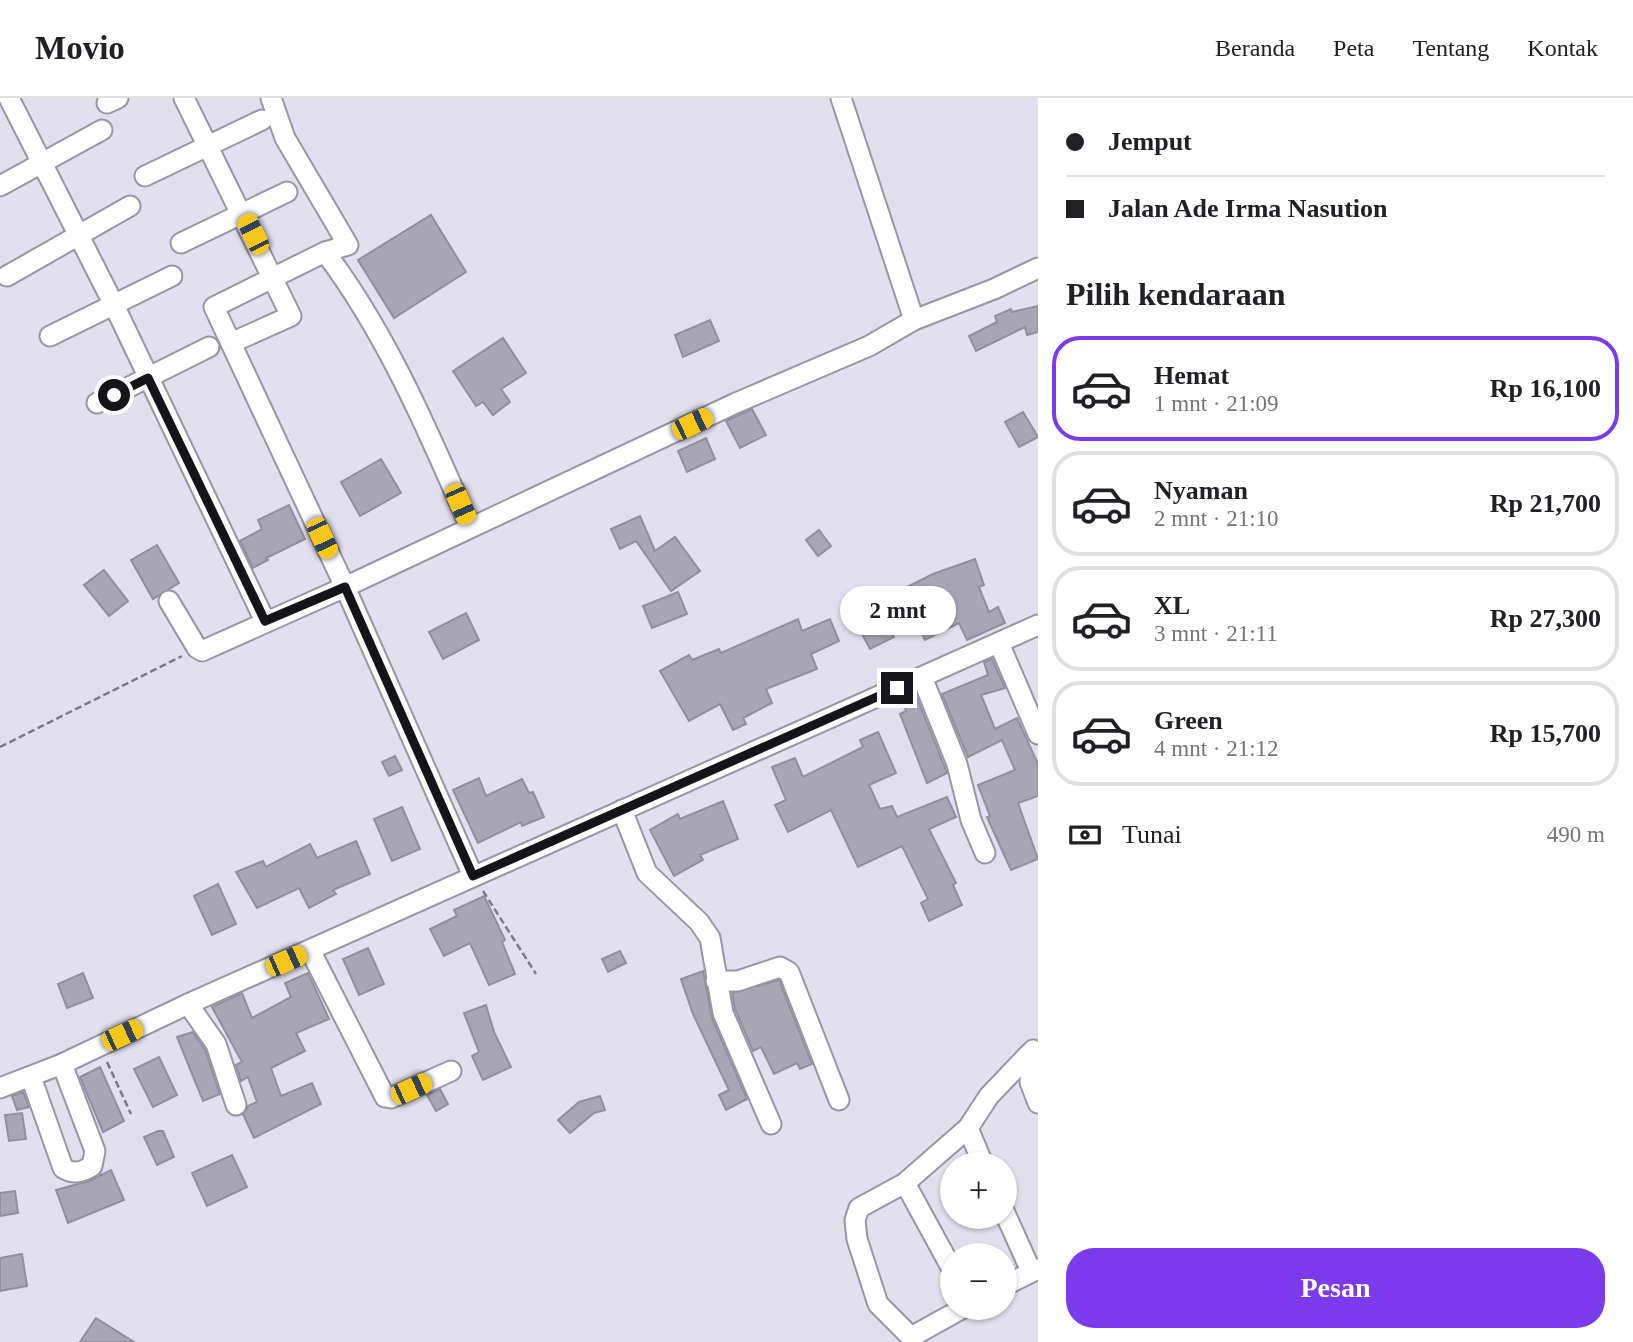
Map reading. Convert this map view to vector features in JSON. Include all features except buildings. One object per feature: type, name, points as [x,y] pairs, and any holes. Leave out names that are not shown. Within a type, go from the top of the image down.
[{"type":"street","points":[[9,98],[114,305],[265,621]]},
{"type":"street","points":[[184,98],[291,316],[231,343]]},
{"type":"street","points":[[271,98],[285,138],[348,245],[325,252],[214,306],[345,587],[473,876]]},
{"type":"street","points":[[841,98],[914,320]]},
{"type":"street","points":[[145,176],[262,120]]},
{"type":"street","points":[[0,186],[102,130]]},
{"type":"street","points":[[181,243],[287,192]]},
{"type":"street","points":[[7,276],[130,206]]},
{"type":"street","points":[[325,252],[350,286],[384,346],[470,527]]},
{"type":"street","points":[[170,601],[197,648],[208,649],[265,621],[417,556],[470,527],[736,403],[869,346],[914,320],[994,289],[1038,268]]},
{"type":"street","points":[[50,336],[172,276]]},
{"type":"street","points":[[97,403],[209,347]]},
{"type":"street","points":[[0,1088],[62,1064],[188,1004],[1038,625]]},
{"type":"street","points":[[999,643],[1038,734]]},
{"type":"street","points":[[922,677],[957,764],[971,820],[985,853]]},
{"type":"street","points":[[622,810],[647,873],[699,922],[710,938],[715,954],[716,981],[723,1013],[772,1124]]},
{"type":"street","points":[[310,950],[385,1097],[391,1098],[451,1070]]},
{"type":"street","points":[[716,981],[738,981],[780,967],[789,972],[839,1100]]},
{"type":"street","points":[[188,1004],[215,1044],[236,1105]]},
{"type":"street","points":[[1034,1049],[1030,1082],[1038,1103]]},
{"type":"street","points":[[942,1320],[911,1337],[878,1304],[857,1239],[855,1220],[859,1208],[905,1183],[968,1128],[989,1096],[1034,1049]]},
{"type":"street","points":[[31,1077],[63,1168],[76,1173],[84,1171],[92,1166],[95,1151],[62,1064]]},
{"type":"street","points":[[968,1128],[978,1152]]},
{"type":"street","points":[[905,1183],[940,1247]]},
{"type":"street","points":[[1013,1229],[1035,1270],[1017,1279]]},
{"type":"path","points":[[0,747],[197,648]]},
{"type":"path","points":[[473,876],[536,974]]},
{"type":"path","points":[[100,1046],[131,1114]]},
{"type":"route","points":[[114,395],[148,378],[265,621],[345,587],[473,876],[897,688]]}]
